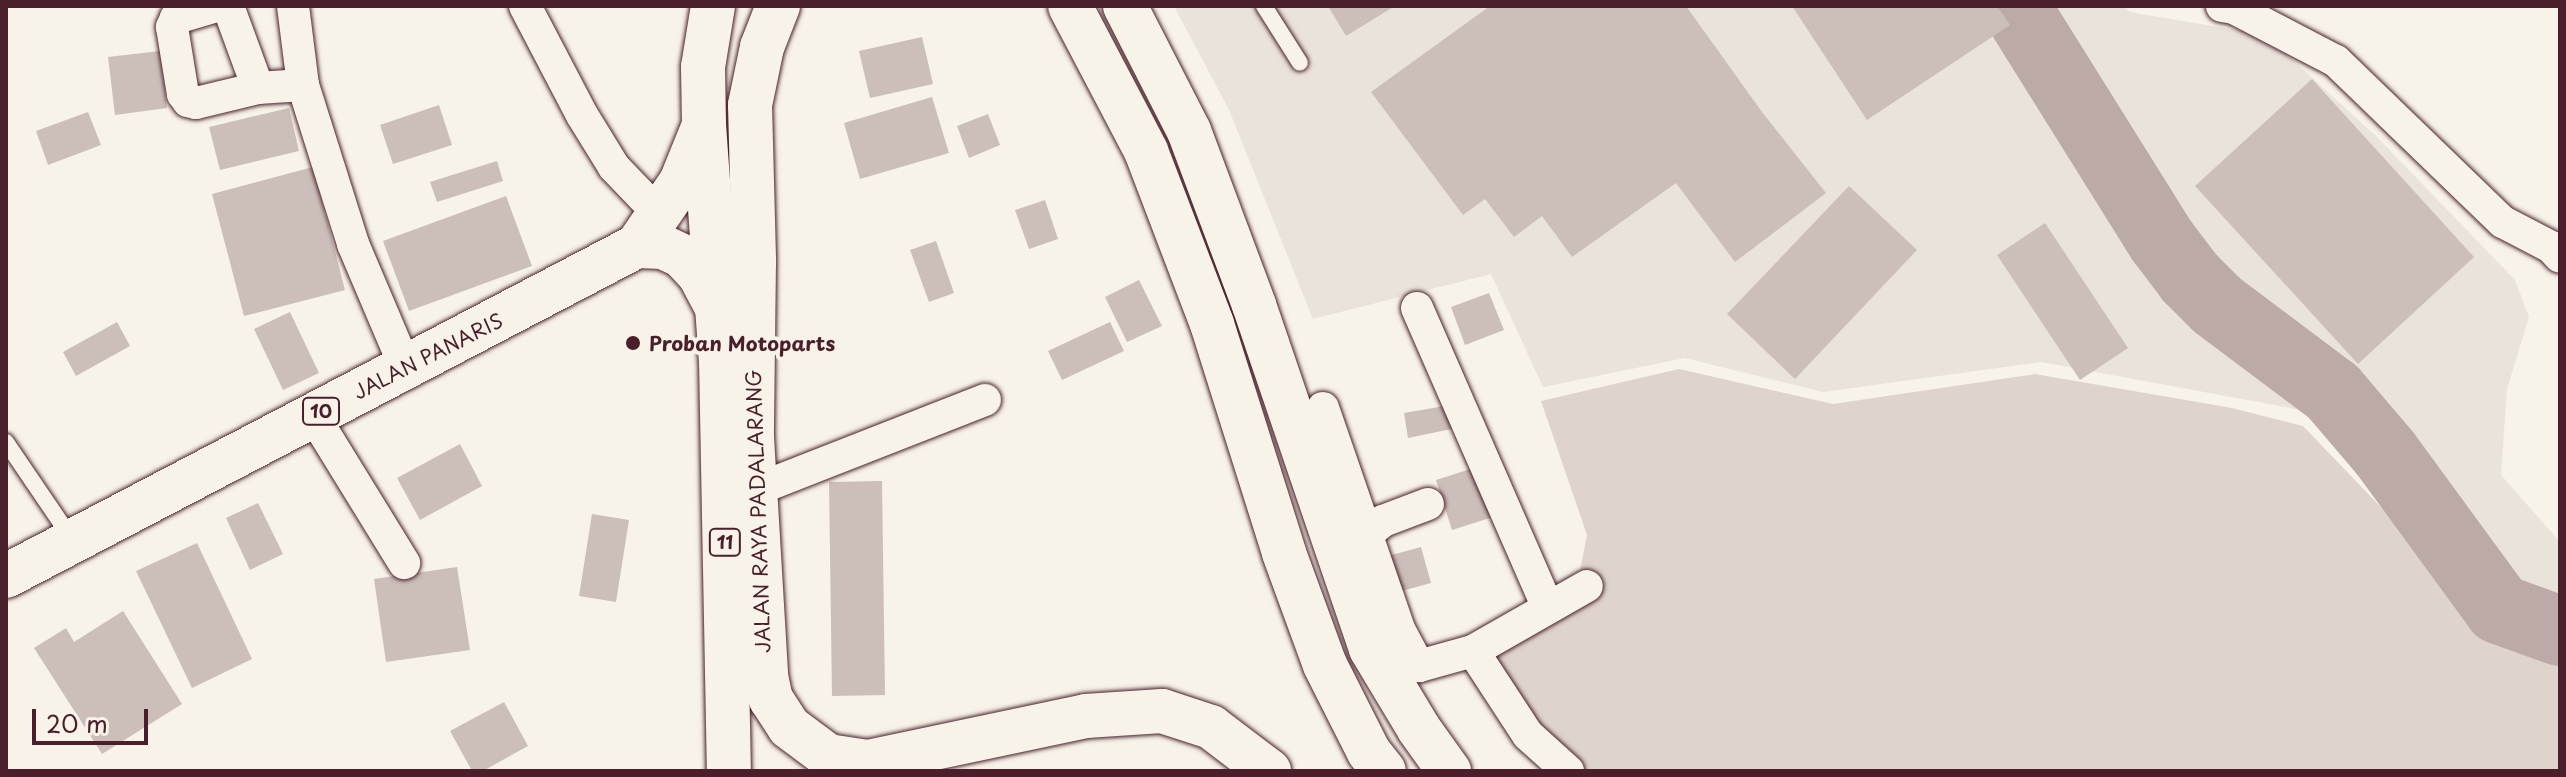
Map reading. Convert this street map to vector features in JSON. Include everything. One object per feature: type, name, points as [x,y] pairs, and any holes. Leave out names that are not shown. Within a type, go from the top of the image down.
[{"type":"main road","name":"JALAN RAYA PADALARANG","points":[[713,6],[703,67],[704,125],[720,314],[729,771]]},
{"type":"main road","name":"JALAN RAYA PADALARANG","points":[[778,6],[762,47],[750,105],[755,490],[766,676],[771,699],[789,727],[817,750],[853,762],[899,758],[1002,735]]},
{"type":"main road","points":[[1070,6],[1146,151],[1212,324],[1284,553],[1325,665],[1369,752],[1384,771]]},
{"type":"main road","points":[[1125,6],[1189,131],[1254,305],[1371,649],[1419,729],[1449,771]]},
{"type":"main road","name":"JALAN PANARIS","points":[[6,576],[406,369],[648,230],[681,182],[704,125]]},
{"type":"main road","points":[[648,230],[663,247],[682,256],[709,288],[720,314]]},
{"type":"main road","points":[[872,771],[1002,735],[1108,713],[1162,711],[1211,727],[1269,771]]},
{"type":"street","points":[[217,6],[174,21],[183,94],[196,103],[258,88],[303,85]]},
{"type":"street","points":[[228,6],[258,88]]},
{"type":"street","points":[[293,6],[303,85],[353,244],[406,369]]},
{"type":"street","points":[[525,6],[568,90],[648,230]]},
{"type":"street","points":[[2222,6],[2234,8],[2336,61],[2503,222],[2557,249]]},
{"type":"street","points":[[1417,308],[1547,606]]},
{"type":"street","points":[[755,490],[985,400]]},
{"type":"street","points":[[1323,408],[1400,631],[1419,666],[1473,651],[1547,606],[1587,586]]},
{"type":"street","points":[[313,415],[404,563]]},
{"type":"street","points":[[1367,534],[1383,521],[1428,504]]},
{"type":"street","points":[[1473,651],[1528,735],[1568,771]]},
{"type":"lane","points":[[1264,6],[1300,63]]},
{"type":"lane","points":[[6,442],[73,541]]},
{"type":"shaded area","points":[[1174,6],[2124,6],[2130,12],[2265,35],[2376,136],[2515,280],[2529,317],[2507,389],[2501,475],[2560,542],[2560,614],[2439,543],[2390,498],[2312,412],[2041,362],[1823,392],[1685,358],[1543,387],[1491,274],[1313,319],[1229,110]]},
{"type":"shaded area","points":[[1679,369],[1833,404],[2035,374],[2232,408],[2303,426],[2421,549],[2452,571],[2503,629],[2560,650],[2560,771],[1551,771],[1474,685],[1465,655],[1580,571],[1587,535],[1541,401]]},
{"type":"building","points":[[1328,6],[1395,6],[1346,36]]},
{"type":"building","points":[[1490,6],[1686,6],[1762,112],[1826,193],[1735,262],[1676,183],[1572,257],[1542,216],[1514,237],[1485,199],[1463,215],[1371,92]]},
{"type":"building","points":[[1792,6],[1997,6],[2010,25],[1867,120]]},
{"type":"building","points":[[922,37],[933,84],[870,98],[859,51]]},
{"type":"building","points":[[160,51],[167,108],[115,115],[108,57]]},
{"type":"building","points":[[2312,79],[2474,257],[2358,364],[2195,186]]},
{"type":"building","points":[[932,97],[949,153],[860,179],[844,123]]},
{"type":"building","points":[[439,105],[452,145],[393,164],[380,125]]},
{"type":"building","points":[[289,108],[299,151],[220,170],[209,127]]},
{"type":"building","points":[[88,112],[101,145],[48,165],[36,131]]},
{"type":"building","points":[[988,114],[1000,145],[969,158],[957,126]]},
{"type":"building","points":[[497,161],[503,181],[437,202],[430,182]]},
{"type":"building","points":[[313,167],[345,290],[244,316],[212,194]]},
{"type":"building","points":[[1849,186],[1917,250],[1795,379],[1727,314]]},
{"type":"building","points":[[506,196],[532,266],[409,311],[383,241]]},
{"type":"building","points":[[1045,200],[1058,239],[1029,249],[1015,210]]},
{"type":"building","points":[[2045,223],[2128,348],[2080,380],[1997,255]]},
{"type":"building","points":[[936,241],[954,293],[929,302],[910,250]]},
{"type":"building","points":[[1139,280],[1162,326],[1127,342],[1105,297]]},
{"type":"building","points":[[1489,293],[1504,330],[1465,345],[1451,307]]},
{"type":"building","points":[[290,312],[319,373],[283,390],[254,329]]},
{"type":"building","points":[[117,322],[130,346],[76,376],[63,352]]},
{"type":"building","points":[[1110,322],[1124,351],[1062,380],[1048,351]]},
{"type":"building","points":[[1456,404],[1461,427],[1408,438],[1404,413]]},
{"type":"building","points":[[460,444],[482,486],[420,520],[397,478]]},
{"type":"building","points":[[1480,466],[1496,516],[1452,530],[1436,480]]},
{"type":"building","points":[[882,481],[885,695],[832,696],[829,482]]},
{"type":"building","points":[[258,503],[283,554],[250,570],[226,518]]},
{"type":"building","points":[[592,514],[629,520],[616,602],[579,596]]},
{"type":"building","points":[[197,543],[252,659],[192,688],[136,571]]},
{"type":"building","points":[[1421,547],[1431,583],[1398,592],[1388,556]]},
{"type":"building","points":[[457,567],[470,650],[386,662],[374,579]]},
{"type":"building","points":[[123,611],[182,704],[102,754],[34,648],[66,628],[74,642]]},
{"type":"building","points":[[504,702],[528,746],[483,771],[472,771],[450,731]]},
{"type":"waterway","points":[[2015,6],[2162,241],[2190,278],[2217,305],[2333,392],[2385,453],[2499,609],[2560,631]]},
{"type":"place","name":"Proban Motoparts","points":[[633,343]]}]
